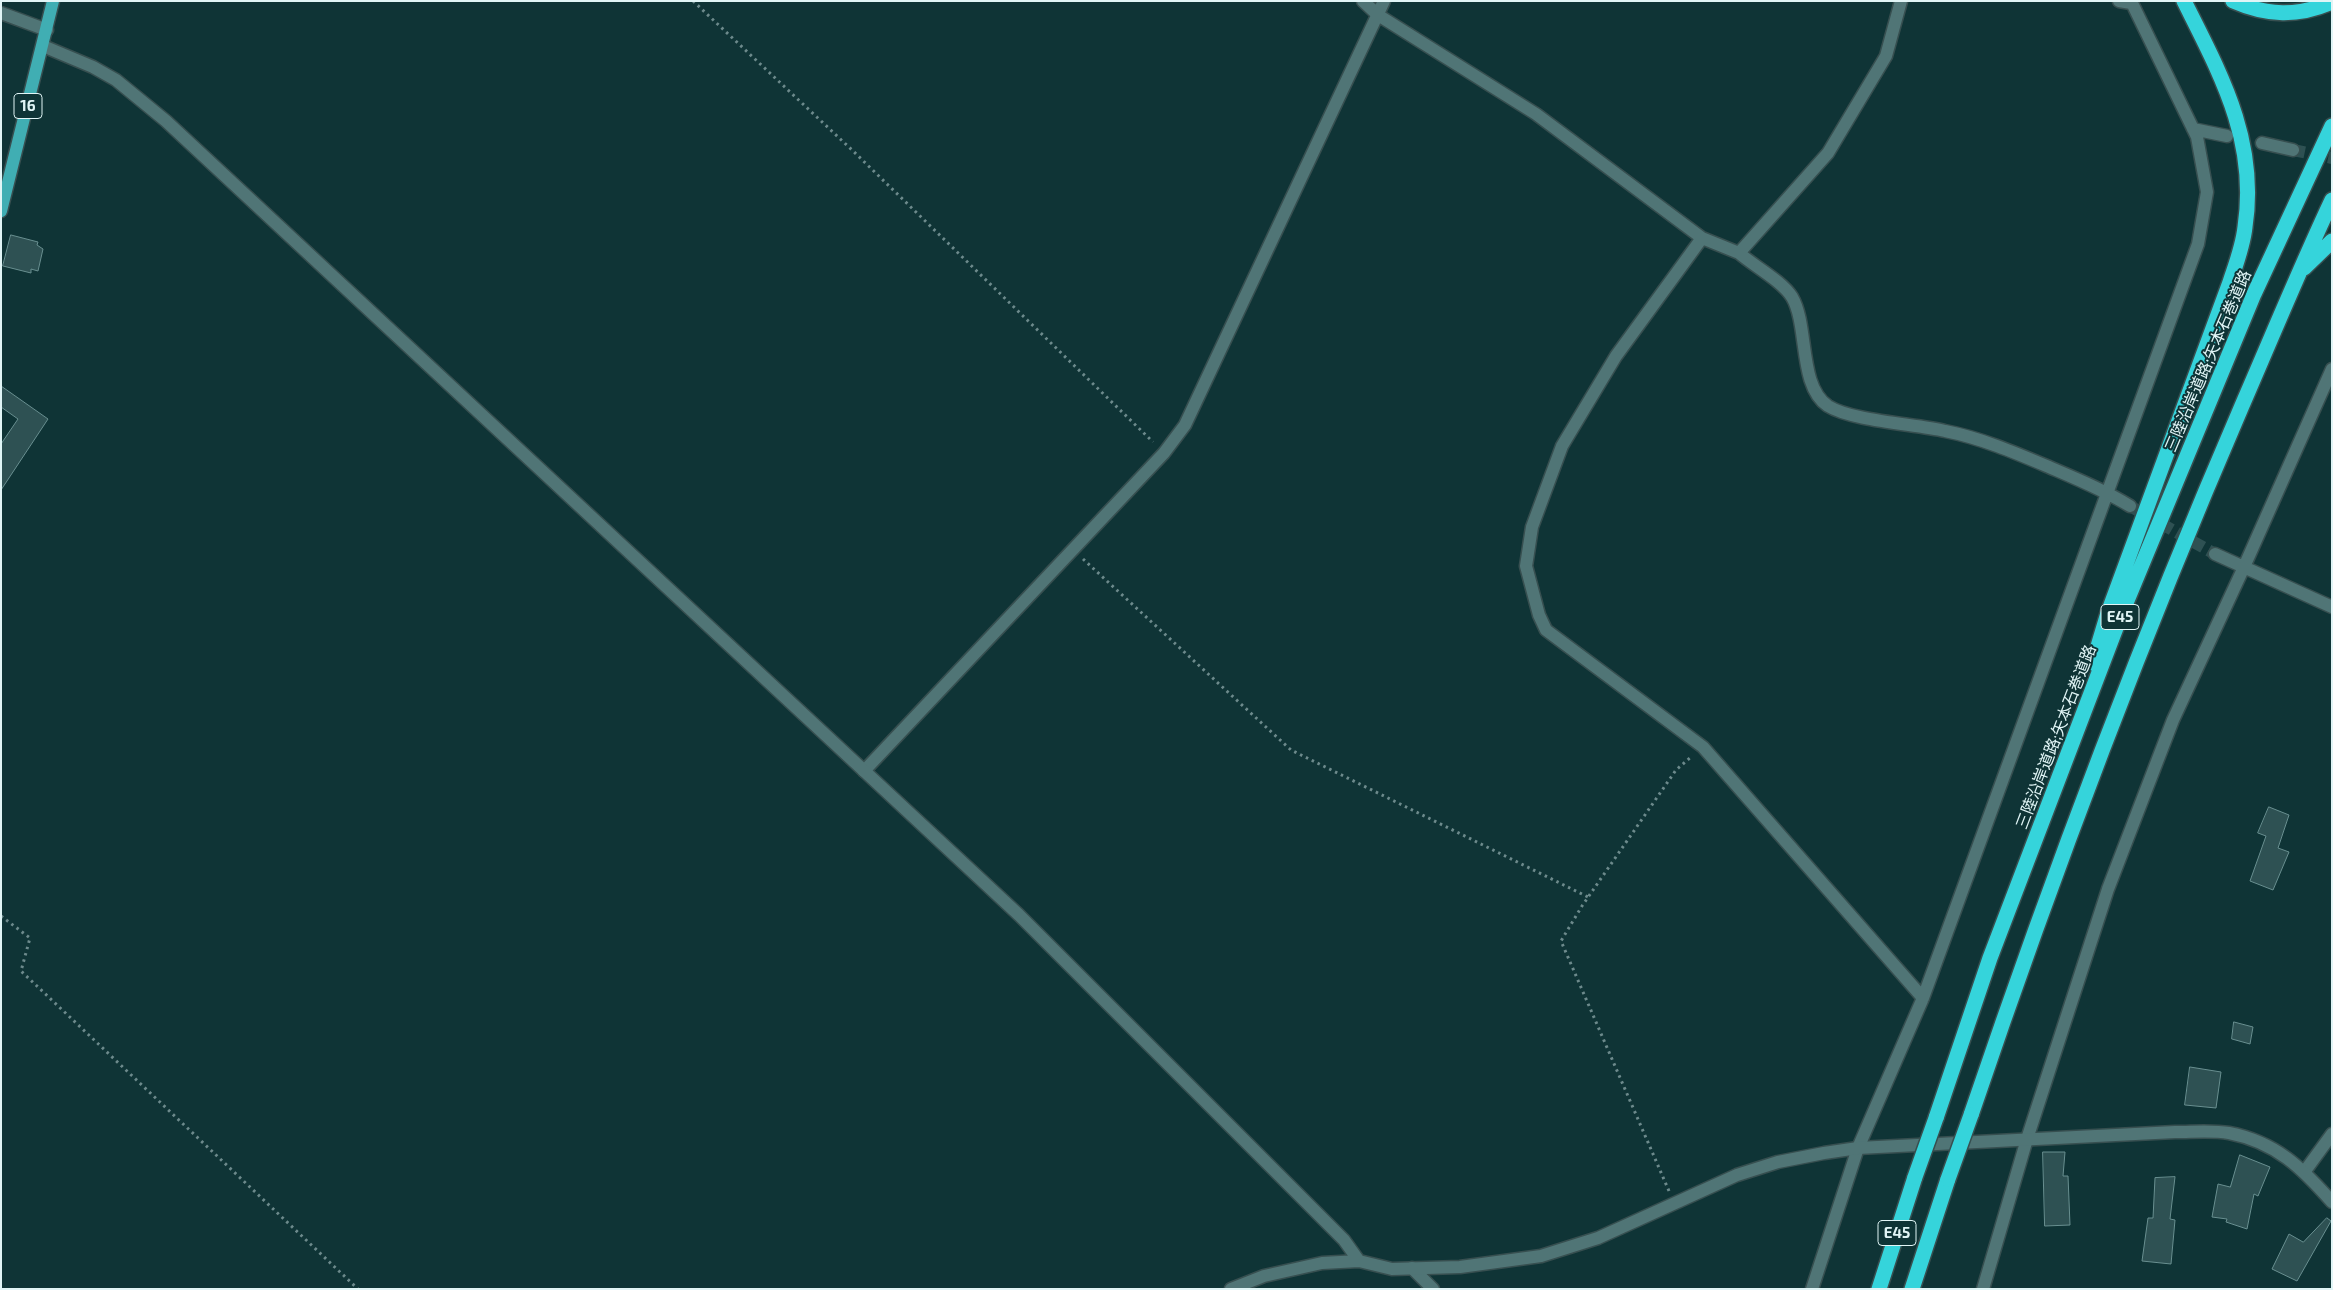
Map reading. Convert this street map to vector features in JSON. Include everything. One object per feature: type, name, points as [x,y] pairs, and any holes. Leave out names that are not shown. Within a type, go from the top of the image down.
[{"type":"highway","points":[[2050,800],[2108,613],[2230,282],[2245,228],[2248,204],[2246,159],[2239,124],[2223,77],[2184,1]]},
{"type":"highway","points":[[2233,1],[2266,13],[2284,14],[2300,13],[2332,2]]},
{"type":"highway","name":"三陸沿岸道路;矢本石巻道路","points":[[1879,1289],[1990,958],[2119,620],[2254,294],[2332,126]]},
{"type":"highway","name":"E45","points":[[1912,1289],[2021,966],[2080,807],[2203,496],[2332,200]]},
{"type":"highway","points":[[2300,272],[2332,241]]},
{"type":"main road","name":"16","points":[[1,211],[53,1]]},
{"type":"street","points":[[1363,1],[1378,14],[1536,114],[1702,238],[1740,254],[1791,296],[1798,312],[1810,375],[1816,394],[1826,405],[1843,413],[1947,431],[2012,451],[2107,492],[2130,506]]},
{"type":"street","points":[[864,771],[1164,453],[1185,425],[1384,1]]},
{"type":"street","points":[[1740,254],[1828,152],[1886,56],[1901,1]]},
{"type":"street","points":[[1812,1289],[1858,1148],[1923,998],[2198,244],[2207,192],[2197,137],[2127,2]]},
{"type":"street","points":[[1,13],[47,30]]},
{"type":"street","points":[[43,46],[116,80],[166,121],[1026,922],[1344,1240],[1360,1260]]},
{"type":"street","points":[[2193,129],[2227,136]]},
{"type":"street","points":[[2262,143],[2294,150]]},
{"type":"street","points":[[1702,238],[1616,356],[1562,446],[1532,526],[1526,566],[1539,615],[1546,630],[1703,747],[1923,998]]},
{"type":"street","points":[[1983,1289],[2027,1139],[2115,872],[2173,720],[2244,567],[2332,369]]},
{"type":"street","points":[[2215,554],[2332,607]]},
{"type":"street","points":[[1231,1289],[1264,1276],[1322,1263],[1360,1260],[1392,1269],[1460,1267],[1541,1256],[1598,1238],[1675,1205],[1737,1175],[1770,1164],[1858,1148],[2175,1132],[2227,1132],[2267,1146],[2305,1171],[2332,1202]]},
{"type":"street","points":[[2305,1171],[2332,1134]]},
{"type":"street","points":[[1412,1268],[1433,1289]]},
{"type":"path","points":[[693,1],[852,150],[1164,453]]},
{"type":"path","points":[[1074,550],[1290,750],[1588,897]]},
{"type":"path","points":[[1675,1205],[1561,941],[1588,897],[1676,770],[1703,747]]},
{"type":"path","points":[[1,916],[30,938],[21,971],[358,1289]]},
{"type":"building","points":[[11,235],[38,242],[37,245],[43,249],[38,271],[31,269],[31,273],[3,266]]},
{"type":"building","points":[[1,386],[48,419],[1,490],[1,444],[18,419],[1,407]]},
{"type":"building","points":[[2269,807],[2289,815],[2278,848],[2289,852],[2273,890],[2250,881],[2266,836],[2258,833]]},
{"type":"building","points":[[2234,1022],[2253,1027],[2250,1044],[2232,1039]]},
{"type":"building","points":[[2190,1067],[2221,1072],[2216,1108],[2185,1105]]},
{"type":"building","points":[[2043,1152],[2065,1152],[2063,1176],[2068,1176],[2070,1225],[2045,1226]]},
{"type":"building","points":[[2240,1155],[2270,1167],[2258,1196],[2254,1194],[2247,1229],[2226,1222],[2227,1219],[2212,1217],[2218,1184],[2230,1187]]},
{"type":"building","points":[[2175,1177],[2170,1219],[2175,1220],[2171,1264],[2142,1261],[2148,1218],[2153,1218],[2155,1178]]},
{"type":"building","points":[[2327,1218],[2331,1221],[2297,1281],[2272,1269],[2289,1234],[2303,1242]]},
{"type":"tunnel","points":[[2293,150],[2332,158]]},
{"type":"tunnel","points":[[2130,506],[2215,554]]}]
